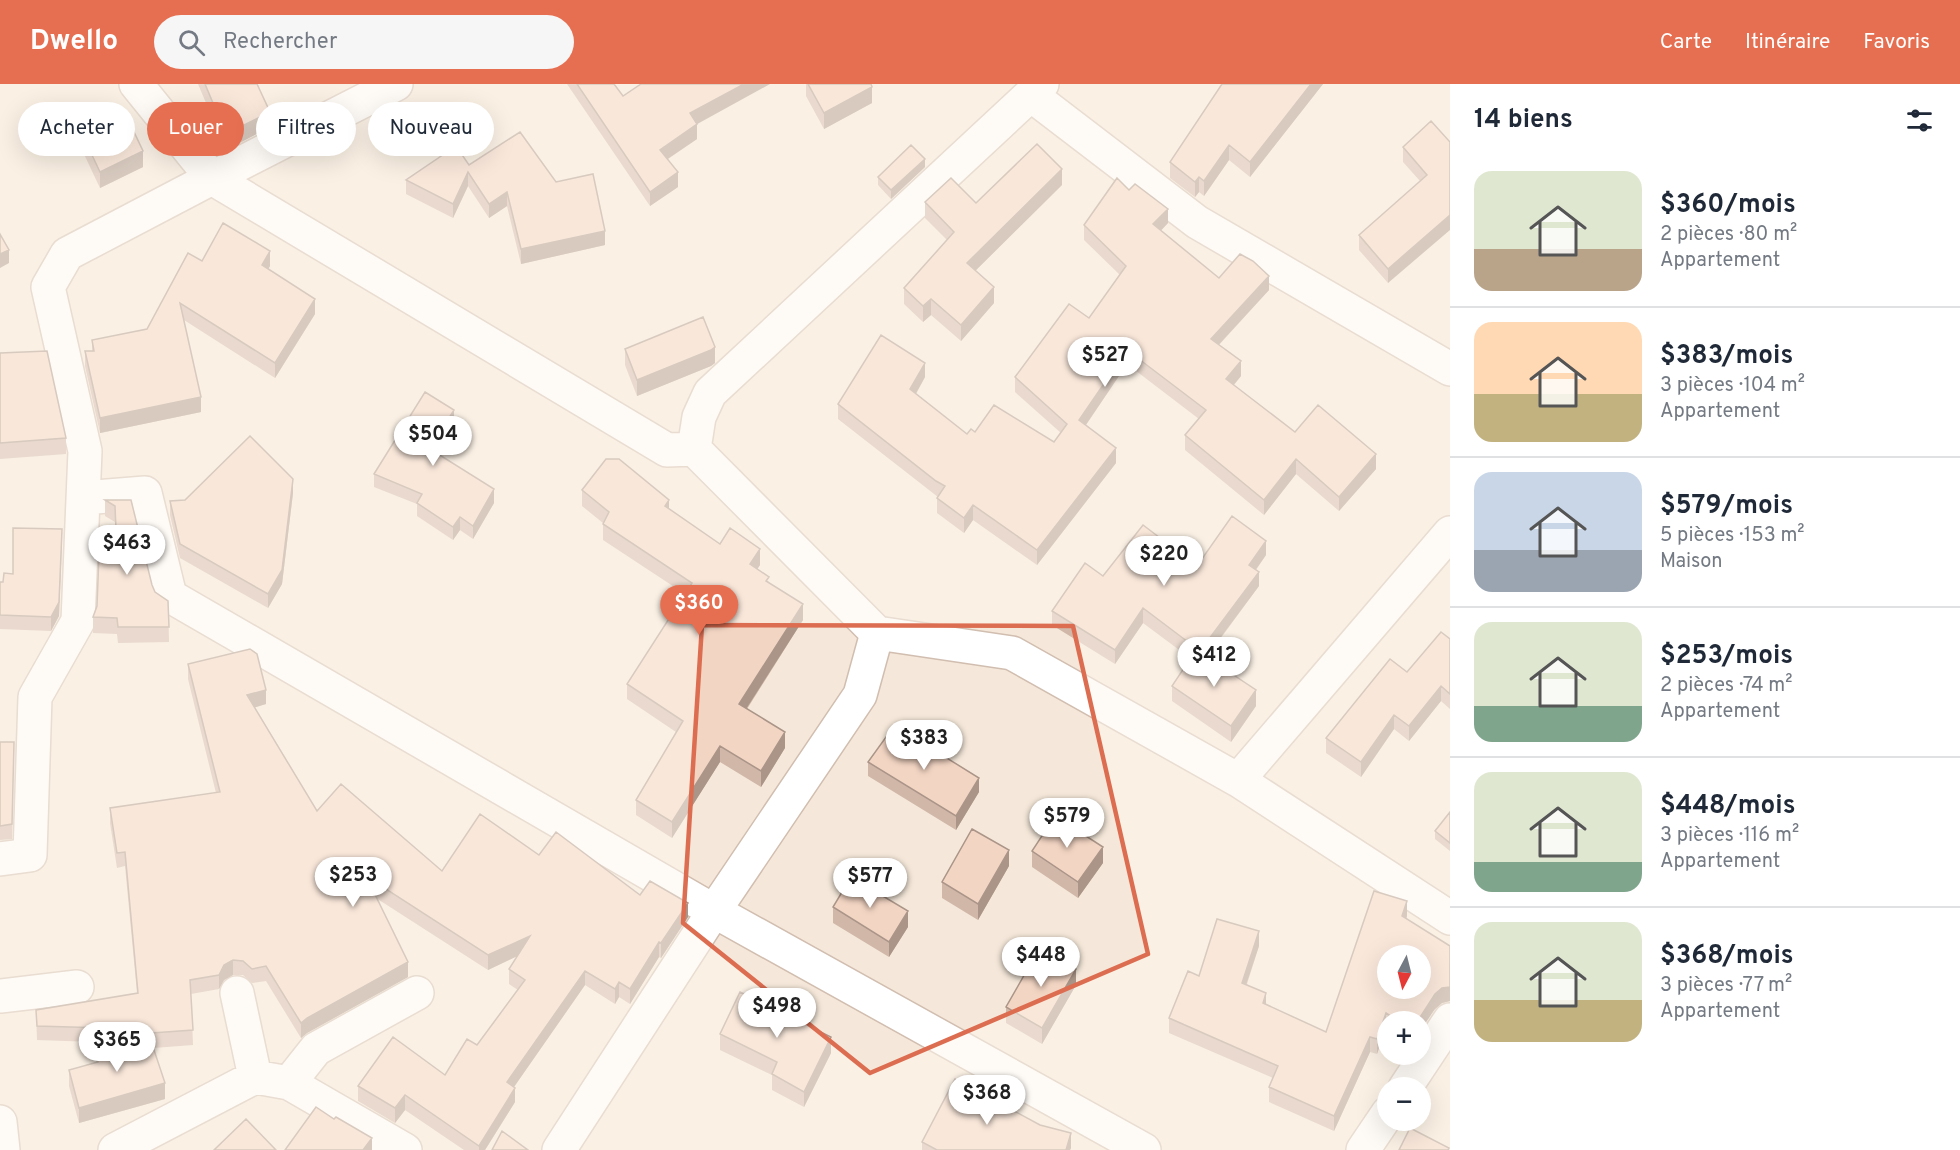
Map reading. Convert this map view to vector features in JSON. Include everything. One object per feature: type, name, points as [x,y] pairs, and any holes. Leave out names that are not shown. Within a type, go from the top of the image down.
[{"type":"street","points":[[136,84],[212,178],[667,450],[694,448],[877,633],[1012,653],[1238,780],[1450,918]]},
{"type":"street","points":[[0,859],[30,855],[35,697],[78,621],[85,451],[48,287],[67,254],[396,84]]},
{"type":"street","points":[[694,448],[699,417],[710,393],[1037,90],[1197,222],[1450,369]]},
{"type":"street","points":[[83,498],[145,493],[170,596],[714,911],[1144,1150]]},
{"type":"street","points":[[1238,780],[1450,532]]},
{"type":"street","points":[[559,1150],[714,911],[860,696],[877,633]]},
{"type":"street","points":[[0,996],[77,987]]},
{"type":"street","points":[[237,993],[255,1077]]},
{"type":"street","points":[[290,1083],[316,1049],[417,993]]},
{"type":"street","points":[[1412,1077],[1450,1020]]},
{"type":"street","points":[[115,1150],[255,1077],[290,1083],[405,1150]]},
{"type":"street","points":[[0,1122],[3,1150]]},
{"type":"street","points":[[1363,1150],[1377,1129]]},
{"type":"highlighted area","points":[[702,625],[1073,626],[1148,954],[870,1073],[683,923]]},
{"type":"shaded area","points":[[0,84],[1450,84],[1450,1150],[0,1150]]},
{"type":"building","points":[[205,84],[257,84],[265,102],[256,102],[256,119],[244,125],[244,102],[213,102]]},
{"type":"building","points":[[577,84],[614,84],[623,96],[641,84],[744,84],[690,113],[697,124],[660,150],[678,172],[650,192]]},
{"type":"building","points":[[808,84],[871,84],[872,87],[824,113]]},
{"type":"building","points":[[1222,84],[1311,84],[1250,162],[1229,145],[1204,181],[1199,177],[1195,182],[1170,162]]},
{"type":"building","points":[[1431,121],[1450,142],[1450,215],[1388,269],[1359,235],[1427,175],[1403,147]]},
{"type":"building","points":[[520,132],[556,182],[593,174],[605,231],[521,249],[507,192],[489,204],[468,172],[453,204],[406,180],[441,156],[463,156],[469,165],[483,156],[494,156],[494,149]]},
{"type":"building","points":[[135,134],[143,151],[135,155]]},
{"type":"building","points":[[1037,144],[1062,169],[967,263],[994,287],[961,325],[931,299],[923,306],[904,288],[954,232],[925,202],[951,178],[976,203]]},
{"type":"building","points":[[911,145],[925,159],[891,190],[878,177]]},
{"type":"building","points":[[92,156],[133,156],[100,172]]},
{"type":"building","points":[[1117,178],[1129,190],[1135,184],[1168,209],[1153,224],[1219,278],[1240,254],[1253,261],[1269,276],[1211,339],[1241,361],[1226,379],[1295,432],[1318,405],[1376,454],[1339,497],[1296,459],[1264,500],[1185,435],[1206,410],[1127,350],[1079,420],[1116,448],[1037,550],[973,505],[964,518],[937,498],[945,486],[838,404],[881,335],[925,363],[910,389],[967,434],[971,429],[975,432],[994,405],[1054,442],[1067,424],[1015,377],[1069,304],[1089,318],[1126,266],[1084,225]]},
{"type":"building","points":[[223,223],[270,251],[262,265],[315,299],[275,363],[180,303],[201,397],[100,418],[85,351],[94,351],[92,340],[147,329],[188,253],[202,261]]},
{"type":"building","points":[[0,234],[9,250],[0,254]]},
{"type":"building","points":[[703,317],[715,347],[637,380],[625,349]]},
{"type":"building","points":[[47,351],[66,438],[0,443],[0,353]]},
{"type":"building","points":[[425,392],[454,410],[430,449],[494,489],[473,526],[460,517],[453,527],[417,503],[422,494],[374,474]]},
{"type":"building","points":[[250,436],[293,479],[282,570],[268,594],[180,544],[170,501],[185,500]]},
{"type":"building","points":[[606,459],[619,459],[669,500],[665,506],[720,544],[730,528],[760,549],[750,564],[769,577],[766,581],[803,604],[739,704],[785,732],[761,771],[720,746],[672,822],[636,800],[683,721],[627,684],[692,583],[603,524],[609,512],[582,490]]},
{"type":"building","points":[[105,500],[131,500],[152,585],[155,592],[168,601],[169,627],[118,627],[117,618],[93,617],[97,606],[100,529],[116,529],[115,506]]},
{"type":"building","points":[[1232,516],[1266,541],[1249,565],[1259,572],[1200,651],[1143,608],[1115,650],[1052,611],[1085,563],[1103,576],[1143,525],[1197,566]]},
{"type":"building","points":[[13,528],[62,529],[59,602],[51,617],[0,615],[0,582],[3,582],[4,573],[13,574]]},
{"type":"building","points":[[1441,632],[1450,639],[1450,694],[1441,686],[1409,726],[1394,715],[1361,762],[1326,738],[1390,659],[1407,672]]},
{"type":"building","points":[[250,649],[257,654],[266,690],[247,695],[317,811],[341,784],[442,871],[480,814],[539,855],[556,832],[640,895],[650,881],[688,903],[661,943],[659,942],[630,989],[619,982],[615,989],[585,971],[507,1082],[515,1088],[479,1146],[405,1095],[395,1108],[358,1086],[393,1037],[445,1075],[467,1039],[477,1045],[525,980],[509,969],[530,936],[488,955],[366,876],[408,962],[301,1023],[266,966],[252,969],[243,961],[233,960],[224,965],[219,975],[190,980],[193,1030],[138,1034],[138,1029],[37,1026],[36,1010],[138,993],[125,852],[117,853],[110,808],[220,792],[188,664]]},
{"type":"building","points":[[1196,650],[1256,690],[1231,726],[1172,686]]},
{"type":"building","points":[[894,726],[927,750],[929,747],[979,778],[956,816],[868,762]]},
{"type":"building","points":[[0,742],[14,742],[12,824],[0,826]]},
{"type":"building","points":[[1450,812],[1450,843],[1435,831]]},
{"type":"building","points":[[1055,816],[1103,847],[1078,882],[1032,851]]},
{"type":"building","points":[[972,829],[1009,850],[978,904],[942,882]]},
{"type":"building","points":[[851,877],[908,911],[889,942],[833,907]]},
{"type":"building","points":[[1374,891],[1407,901],[1402,916],[1450,946],[1450,987],[1442,988],[1435,994],[1424,1011],[1377,1011],[1377,1039],[1370,1037],[1334,1116],[1269,1087],[1278,1066],[1169,1018],[1188,971],[1199,976],[1217,919],[1259,931],[1242,983],[1266,993],[1263,1003],[1326,1032]]},
{"type":"building","points":[[1039,949],[1076,969],[1042,1028],[1006,1007]]},
{"type":"building","points":[[740,992],[831,1037],[804,1092],[772,1074],[777,1062],[720,1034]]},
{"type":"building","points":[[150,1038],[165,1083],[79,1108],[69,1070],[98,1062],[96,1049]]},
{"type":"building","points":[[955,1079],[1040,1125],[1071,1133],[1066,1150],[937,1150],[922,1142]]},
{"type":"building","points":[[316,1107],[372,1138],[363,1150],[285,1150]]},
{"type":"building","points":[[246,1119],[276,1150],[214,1150]]},
{"type":"building","points":[[502,1131],[528,1150],[492,1150]]},
{"type":"building","points":[[1408,1131],[1416,1131],[1449,1148],[1448,1150],[1399,1150]]}]
